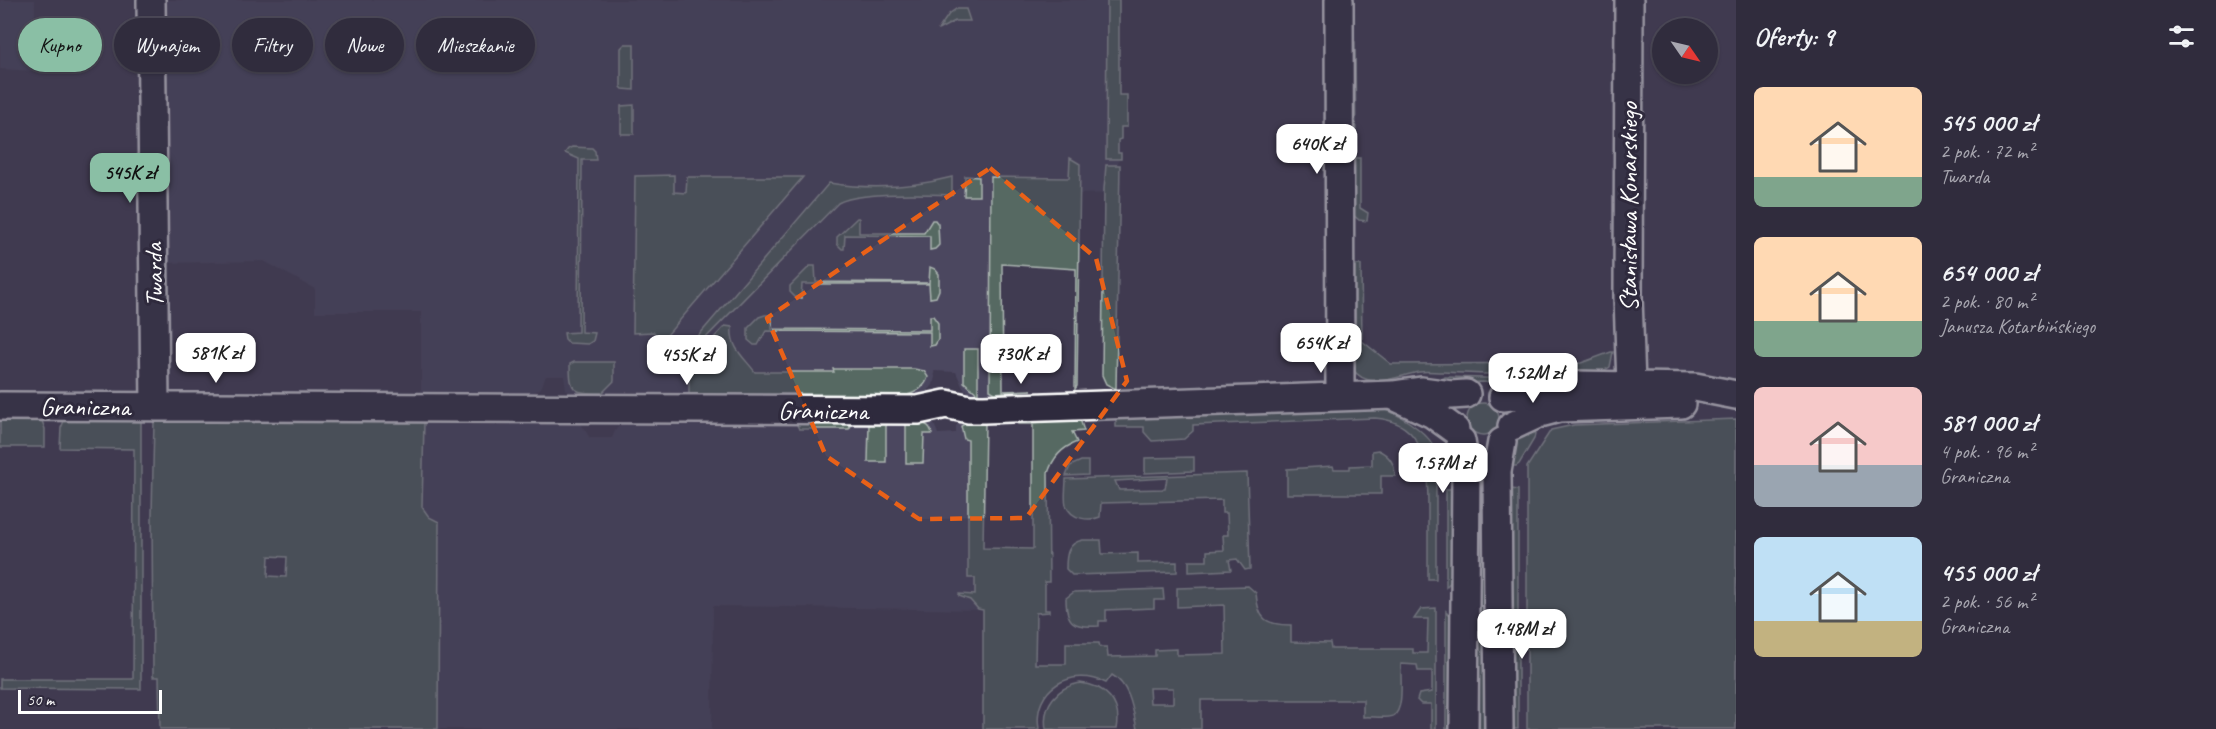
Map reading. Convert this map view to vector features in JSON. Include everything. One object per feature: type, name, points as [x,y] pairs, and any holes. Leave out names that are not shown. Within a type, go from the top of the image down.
[{"type":"street","name":"Twarda","points":[[151,0],[155,407]]},
{"type":"street","points":[[1339,0],[1341,396]]},
{"type":"street","name":"Stanisława Konarskiego","points":[[1629,0],[1628,307],[1631,385]]},
{"type":"street","points":[[1503,397],[1520,396],[1573,385],[1695,387],[1736,397]]},
{"type":"street","points":[[1611,405],[1625,395],[1631,385]]},
{"type":"street","points":[[1464,729],[1466,472],[1458,435],[1452,422],[1457,403],[1466,394],[1479,389],[1488,389],[1503,397],[1512,410],[1497,471],[1499,729]]},
{"type":"street","name":"Graniczna","points":[[0,406],[918,410],[946,404],[969,409],[984,409],[1392,395],[1421,391],[1466,394]]},
{"type":"street","name":"Graniczna","points":[[1392,395],[1432,414],[1458,435]]},
{"type":"street","points":[[1458,435],[1468,446],[1486,449],[1526,418],[1549,409],[1699,403],[1736,397]]},
{"type":"highlighted area","points":[[990,168],[1096,258],[1127,381],[1026,518],[919,519],[826,456],[767,318]]},
{"type":"shaded area","points":[[0,0],[35,0],[35,18],[18,18],[18,70],[0,69]]},
{"type":"shaded area","points":[[162,0],[1119,0],[1118,193],[1000,196],[1001,399],[977,398],[963,388],[956,372],[934,371],[933,385],[916,399],[571,395],[566,389],[564,376],[546,376],[541,388],[528,397],[421,399],[421,312],[315,312],[315,289],[264,261],[163,263],[162,72],[220,72],[220,18],[162,18]]},
{"type":"shaded area","points":[[424,416],[580,422],[590,438],[612,438],[624,420],[928,419],[934,424],[938,434],[956,433],[956,426],[961,420],[985,426],[983,610],[713,606],[712,729],[438,729],[439,523],[429,517],[422,507]]},
{"type":"green space","points":[[1107,0],[1119,0],[1119,95],[1127,95],[1127,127],[1121,127],[1121,139],[1118,140],[1118,153],[1121,153],[1121,159],[1106,159]]},
{"type":"green space","points":[[956,9],[966,9],[970,21],[955,21],[938,30],[949,14]]},
{"type":"green space","points":[[1352,42],[1355,42],[1356,158],[1360,158],[1360,208],[1368,213],[1367,221],[1359,220],[1351,213]]},
{"type":"green space","points":[[625,44],[634,44],[634,90],[621,87],[621,48]]},
{"type":"green space","points":[[634,105],[634,134],[621,134],[621,106]]},
{"type":"green space","points":[[572,147],[592,148],[595,151],[596,160],[582,160],[581,332],[595,333],[593,341],[588,344],[569,343],[564,333],[578,332],[579,159],[565,153]]},
{"type":"green space","points":[[1070,158],[1080,164],[1077,386],[1075,389],[1076,269],[1002,264],[1003,391],[1032,390],[995,393],[990,390],[991,177],[1069,178]]},
{"type":"green space","points":[[1106,165],[1120,165],[1116,389],[1106,384],[1102,375]]},
{"type":"green space","points":[[674,175],[674,192],[686,193],[687,177],[803,177],[662,341],[653,332],[633,333],[635,176]]},
{"type":"green space","points":[[965,176],[979,177],[979,196],[964,196]]},
{"type":"green space","points":[[952,177],[952,195],[877,195],[848,199],[838,203],[684,360],[681,356],[829,183],[860,187],[891,187],[921,184]]},
{"type":"green space","points":[[859,218],[859,233],[924,233],[932,220],[935,220],[938,224],[939,245],[930,250],[930,236],[845,235],[844,249],[842,249],[837,244],[837,237]]},
{"type":"green space","points":[[1345,265],[1361,265],[1362,341],[1391,364],[1581,363],[1613,352],[1610,367],[1580,374],[1419,372],[1383,380],[1366,379],[1352,368]]},
{"type":"green space","points":[[810,266],[815,266],[816,282],[929,283],[930,267],[939,274],[939,290],[936,297],[930,298],[929,284],[802,284],[801,298],[795,297],[790,292],[790,286]]},
{"type":"green space","points":[[772,315],[772,329],[930,330],[930,316],[933,316],[938,323],[938,340],[935,345],[930,346],[930,332],[766,331],[758,345],[754,345],[748,340],[748,328],[759,317]]},
{"type":"green space","points":[[725,326],[732,327],[735,347],[755,372],[914,369],[924,371],[928,377],[920,389],[907,395],[689,394],[689,364]]},
{"type":"green space","points":[[964,349],[978,349],[978,394],[964,382]]},
{"type":"green space","points":[[574,362],[614,362],[614,381],[602,393],[580,391],[573,386],[571,381],[570,364]]},
{"type":"green space","points":[[1445,377],[1521,379],[1524,381],[1505,388],[1485,382],[1438,383]]},
{"type":"green space","points":[[1483,403],[1494,408],[1499,419],[1494,430],[1483,435],[1472,430],[1467,419],[1472,408]]},
{"type":"green space","points":[[1380,409],[1410,422],[1424,434],[1434,448],[1436,460],[1436,579],[1428,579],[1428,498],[1422,452],[1416,439],[1406,429],[1393,422],[1375,418],[1193,425],[1193,431],[1184,439],[1152,441],[1144,432],[1144,427],[1116,427],[1116,418]]},
{"type":"green space","points":[[1080,419],[1084,431],[1072,432],[1077,442],[1058,454],[1048,473],[1049,582],[1045,582],[1045,610],[1049,612],[1036,613],[1035,664],[1066,664],[1066,643],[1099,643],[1100,647],[1107,647],[1108,657],[1155,656],[1155,650],[1177,649],[1177,655],[1225,654],[1224,605],[1177,607],[1177,588],[1248,586],[1256,593],[1261,615],[1265,619],[1275,624],[1291,625],[1291,642],[1330,643],[1331,649],[1413,649],[1413,653],[1427,653],[1428,619],[1414,619],[1421,609],[1436,608],[1436,729],[1431,729],[1431,704],[1421,704],[1417,700],[1419,694],[1432,692],[1432,671],[1418,671],[1417,665],[1401,664],[1399,707],[1397,713],[1390,717],[1363,717],[1363,700],[1201,700],[1201,729],[1137,729],[1127,691],[1112,675],[1106,683],[1093,678],[1080,677],[1057,684],[1042,702],[1038,715],[1039,729],[983,729],[983,610],[978,609],[970,600],[959,596],[959,594],[975,595],[975,578],[968,578],[968,440],[964,439],[961,426],[968,422],[985,422],[983,548],[1033,549],[1033,424],[1018,424],[1018,422]],"holes":[[[1149,688],[1173,688],[1173,703],[1150,703]]]},
{"type":"green space","points":[[1736,419],[1736,729],[1527,729],[1527,467],[1551,430],[1574,425]]},
{"type":"green space","points":[[0,420],[42,421],[45,429],[45,447],[0,447]]},
{"type":"green space","points":[[64,421],[141,421],[141,689],[0,688],[0,679],[133,679],[134,449],[60,448],[61,428]]},
{"type":"green space","points":[[154,421],[424,422],[422,507],[429,517],[439,522],[438,729],[160,729],[159,677],[153,677]],"holes":[[[269,556],[287,557],[286,577],[268,576]]]},
{"type":"green space","points":[[796,423],[852,424],[849,429],[799,429]]},
{"type":"green space","points":[[906,423],[926,425],[931,430],[932,434],[924,434],[923,463],[906,463]]},
{"type":"green space","points":[[869,424],[886,424],[886,462],[868,462]]},
{"type":"green space","points":[[1537,425],[1534,439],[1519,464],[1504,466],[1511,445],[1517,436]]},
{"type":"green space","points":[[1378,450],[1391,460],[1395,471],[1395,476],[1381,476],[1381,494],[1287,494],[1287,469],[1333,466],[1334,469],[1350,469],[1350,466],[1372,465],[1372,451]]},
{"type":"green space","points":[[1194,457],[1194,471],[1145,473],[1145,458]]},
{"type":"green space","points":[[1081,461],[1088,461],[1088,475],[1066,476],[1070,466]]},
{"type":"green space","points":[[1247,473],[1250,569],[1245,570],[1237,559],[1229,560],[1231,570],[1189,572],[1189,561],[1207,561],[1207,551],[1224,550],[1223,535],[1228,535],[1227,513],[1222,513],[1222,500],[1101,503],[1100,517],[1086,519],[1068,510],[1065,499],[1066,479]],"holes":[[[1167,478],[1165,489],[1119,490],[1115,481]]]},
{"type":"green space","points":[[1504,488],[1518,490],[1518,729],[1508,729]]},
{"type":"green space","points":[[1446,489],[1458,489],[1453,579],[1446,587]]},
{"type":"green space","points":[[1473,489],[1490,489],[1490,729],[1473,729]]},
{"type":"green space","points":[[1083,540],[1101,540],[1102,554],[1138,553],[1138,563],[1177,562],[1177,572],[1072,575],[1066,569],[1067,554],[1074,544]]},
{"type":"green space","points":[[1163,589],[1164,600],[1154,600],[1154,608],[1106,610],[1106,621],[1099,621],[1099,626],[1077,625],[1070,618],[1066,606],[1066,598],[1074,592]]},
{"type":"green space","points":[[1446,611],[1453,618],[1455,729],[1446,729]]},
{"type":"green space","points":[[1080,683],[1097,687],[1110,697],[1117,711],[1117,729],[1046,729],[1046,712],[1053,698],[1064,688]]}]
